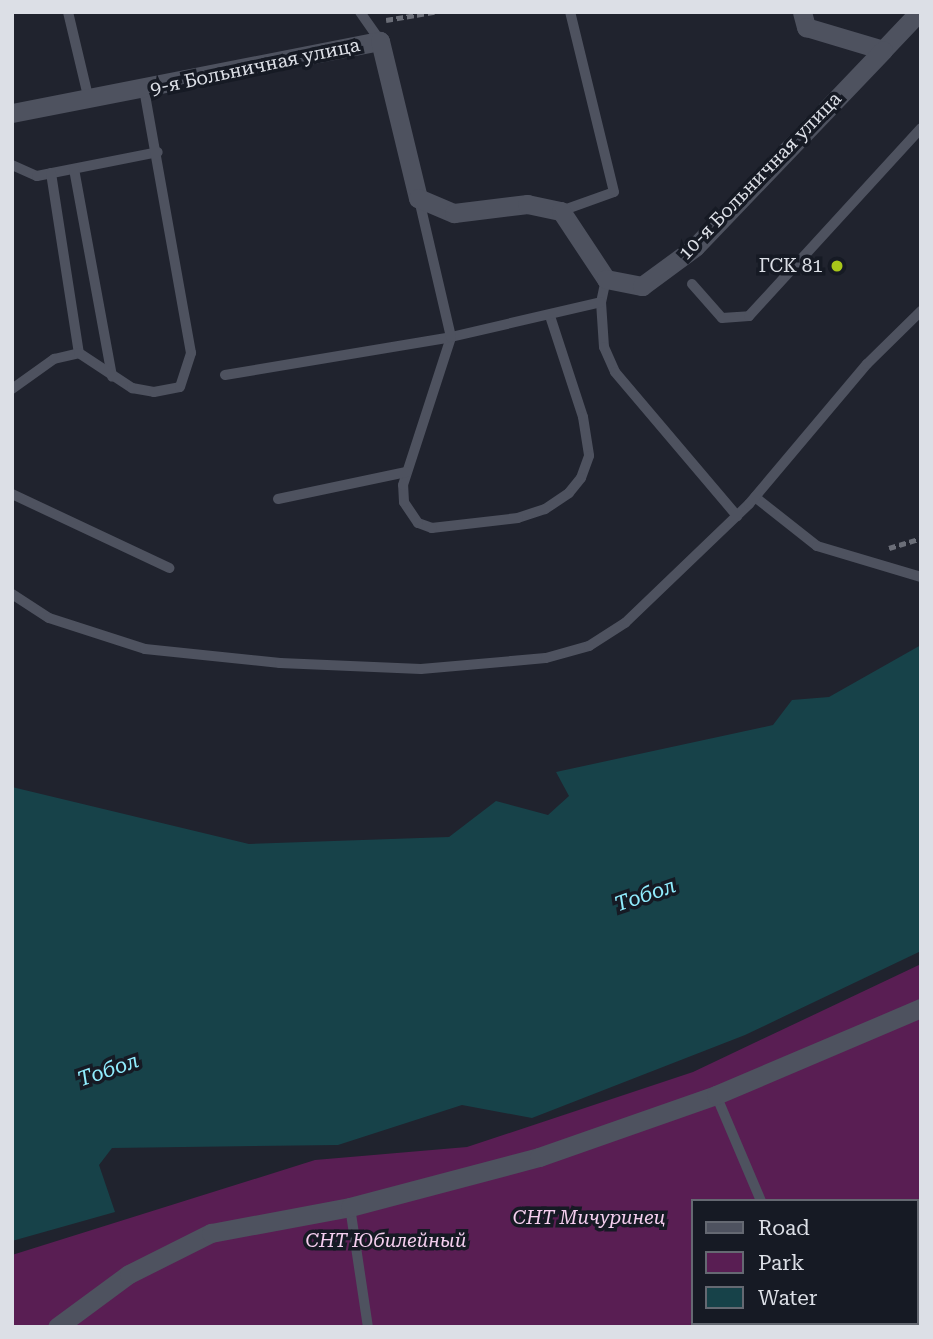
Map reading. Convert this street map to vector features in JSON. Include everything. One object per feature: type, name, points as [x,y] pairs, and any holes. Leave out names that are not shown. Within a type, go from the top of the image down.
[{"type":"street","points":[[802,12],[806,27],[883,50]]},
{"type":"street","name":"10-я Больничная улица","points":[[606,279],[642,286],[656,279],[695,247],[919,12]]},
{"type":"street","name":"9-я Больничная улица","points":[[12,113],[90,101],[380,41],[418,198]]},
{"type":"street","points":[[418,198],[454,213],[527,204],[561,211],[606,279]]},
{"type":"street","points":[[57,1327],[129,1274],[211,1233],[350,1208],[539,1157],[716,1095],[921,1008]]},
{"type":"lane","points":[[68,12],[90,101]]},
{"type":"lane","points":[[360,12],[380,41]]},
{"type":"lane","points":[[561,211],[614,192],[570,12]]},
{"type":"lane","points":[[51,173],[79,353],[132,388],[154,392],[180,387],[191,353],[158,152],[144,90]]},
{"type":"lane","points":[[692,284],[722,318],[750,316],[921,128]]},
{"type":"lane","points":[[12,165],[37,176],[158,152]]},
{"type":"lane","points":[[74,169],[112,377]]},
{"type":"lane","points":[[418,198],[451,337],[433,400],[406,472],[404,502],[418,523],[432,528],[517,518],[569,494],[581,478],[589,456],[583,417],[550,316]]},
{"type":"lane","points":[[606,279],[601,302],[604,347],[615,372],[737,516]]},
{"type":"lane","points":[[225,375],[451,337],[601,302]]},
{"type":"lane","points":[[12,594],[49,618],[145,649],[280,663],[421,669],[546,658],[589,646],[625,623],[755,498],[867,364],[921,311]]},
{"type":"lane","points":[[12,390],[54,359],[79,353]]},
{"type":"lane","points":[[278,499],[406,472]]},
{"type":"lane","points":[[12,494],[169,568]]},
{"type":"lane","points":[[755,498],[817,546],[921,577]]},
{"type":"lane","points":[[716,1095],[760,1199]]},
{"type":"lane","points":[[350,1208],[368,1327]]},
{"type":"path","points":[[367,23],[434,12]]},
{"type":"green space","points":[[921,964],[921,1327],[12,1327],[12,1255],[315,1160],[467,1147],[693,1072]]},
{"type":"water","name":"Тобол","points":[[921,645],[921,951],[745,1035],[532,1118],[462,1105],[338,1145],[112,1148],[99,1165],[115,1212],[12,1241],[12,787],[249,844],[449,837],[496,801],[548,815],[569,796],[556,772],[773,725],[792,700],[829,697]]},
{"type":"place","name":"ГСК 81","points":[[837,266]]},
{"type":"park label","name":"СНТ Мичуринец","points":[[589,1218]]},
{"type":"park label","name":"СНТ Юбилейный","points":[[386,1241]]}]
